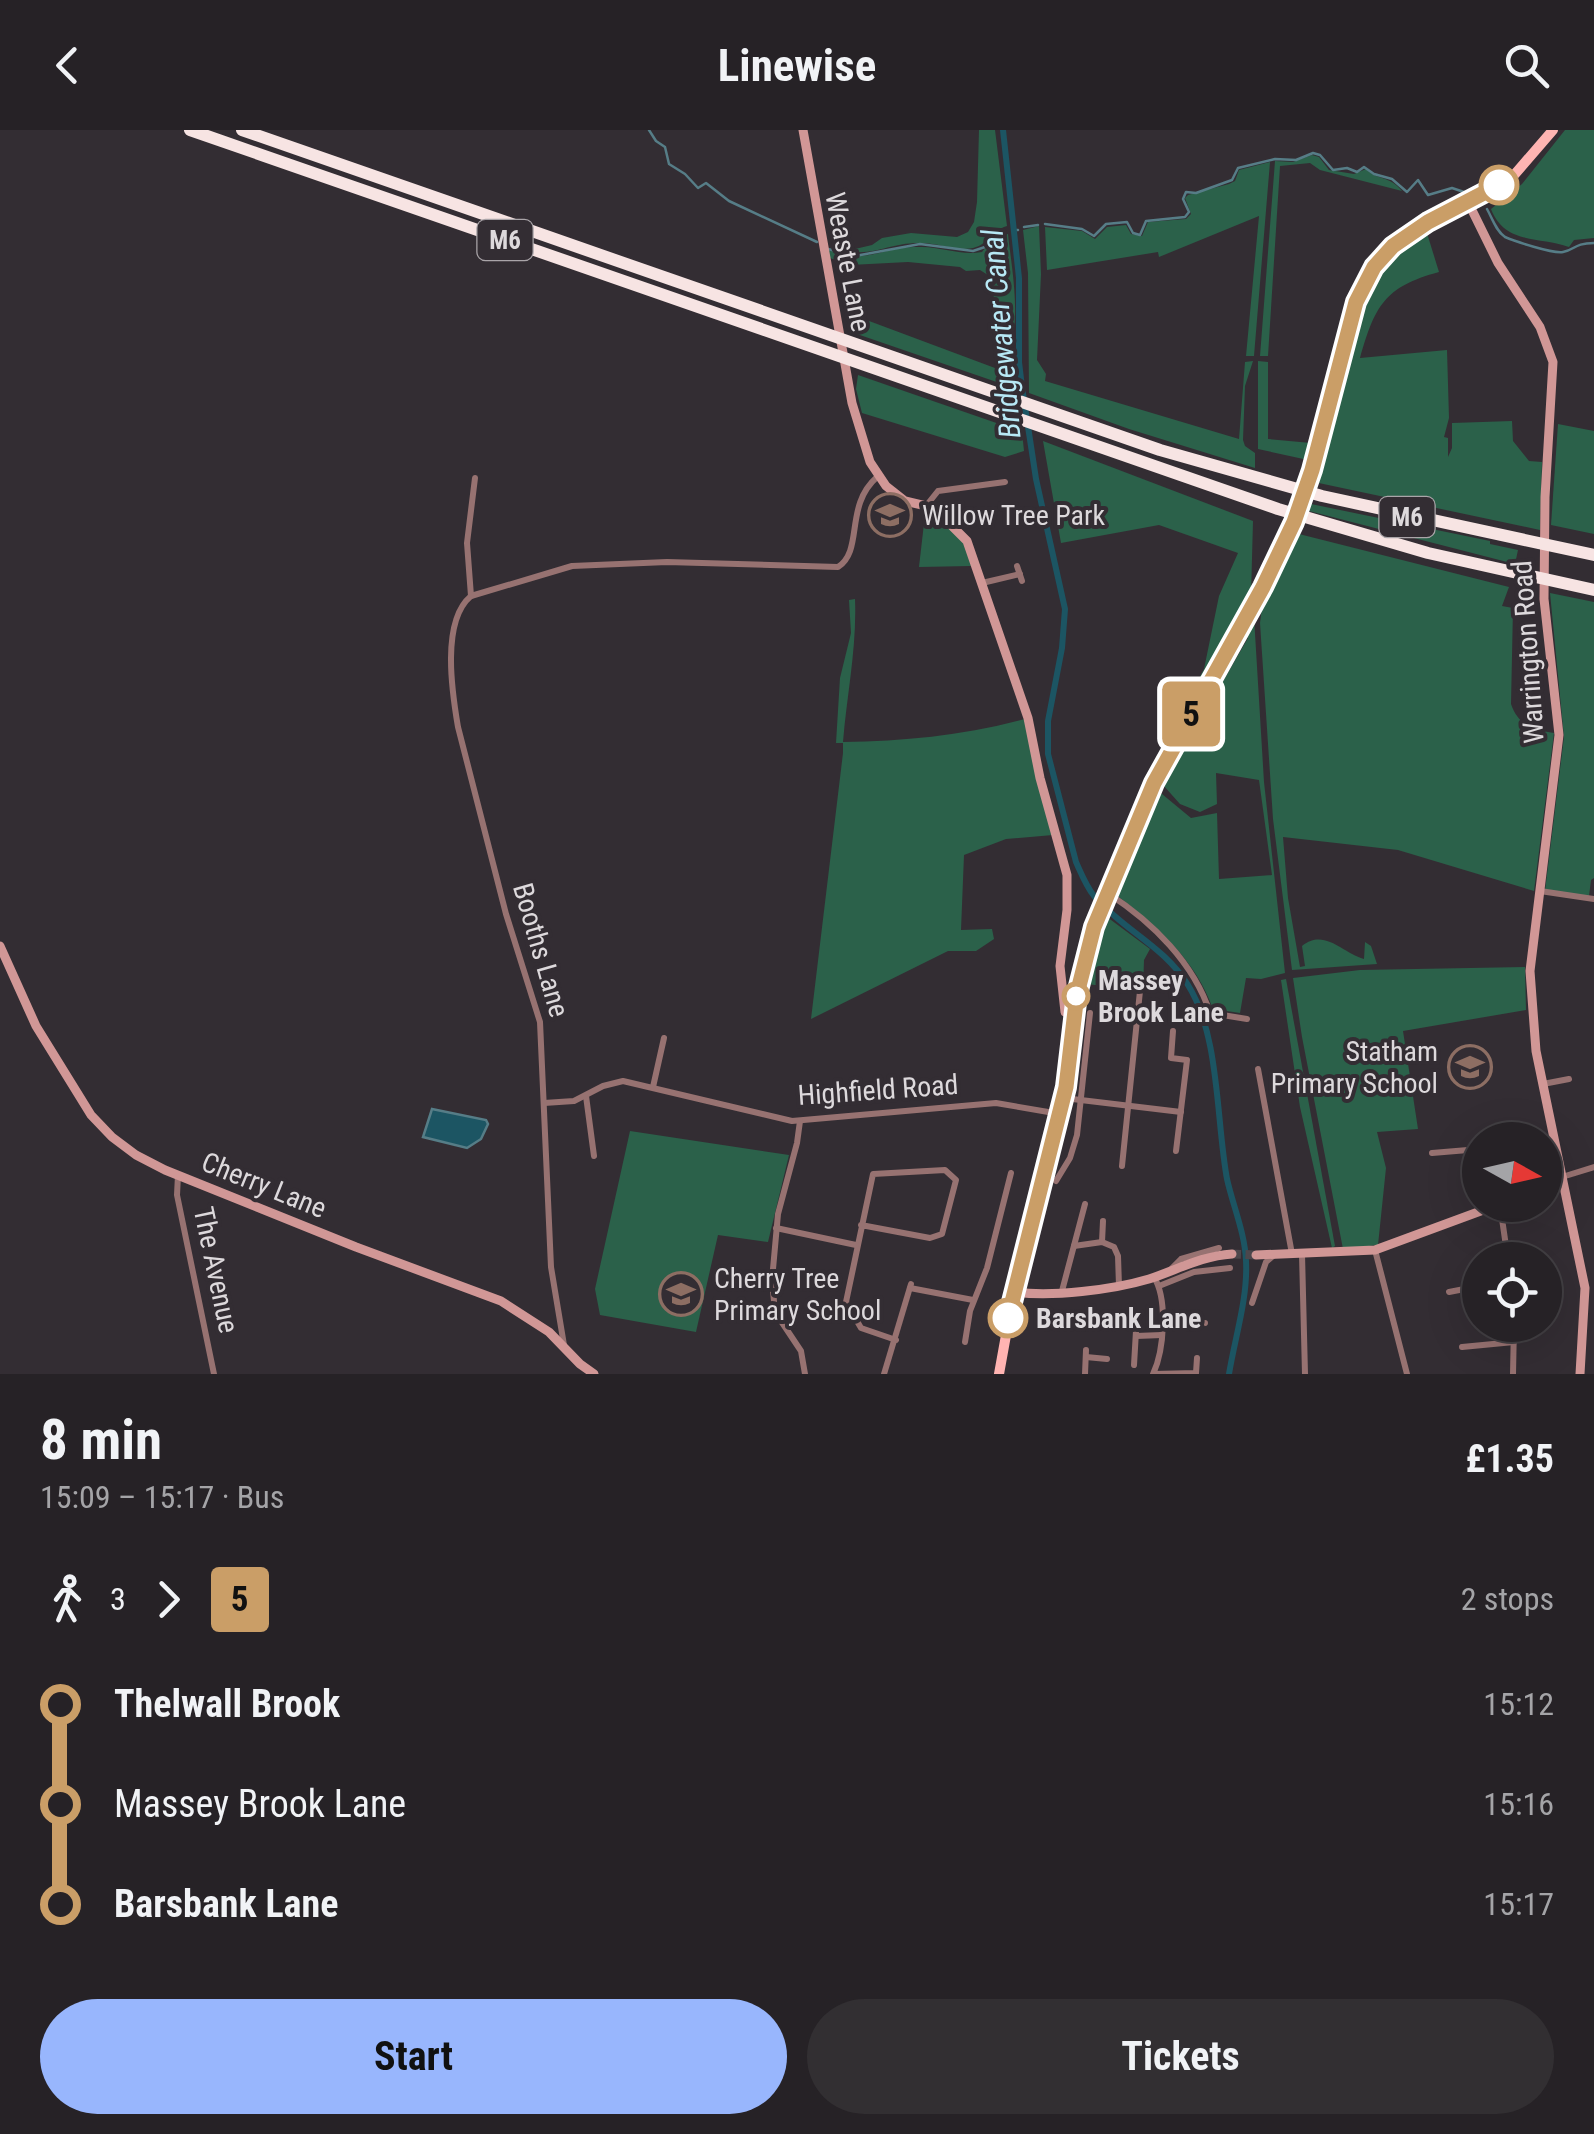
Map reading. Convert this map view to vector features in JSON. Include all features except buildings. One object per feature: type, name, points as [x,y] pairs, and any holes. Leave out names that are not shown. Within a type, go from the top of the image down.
[{"type":"highway","name":"M6","points":[[190,130],[1278,509],[1473,564],[1594,590]]},
{"type":"highway","name":"M6","points":[[242,130],[1160,450],[1322,496],[1594,555]]},
{"type":"main road","points":[[999,1374],[1022,1261],[1064,1098],[1084,957],[1154,783],[1263,587],[1302,503],[1356,302],[1374,267],[1393,246],[1515,174],[1553,130]]},
{"type":"street","name":"Weaste Lane","points":[[803,130],[852,402],[877,477]]},
{"type":"street","name":"Warrington Road","points":[[1468,202],[1498,263],[1540,326],[1553,362],[1544,599],[1558,735],[1530,971],[1534,1034],[1550,1122]]},
{"type":"street","points":[[471,596],[572,566],[651,562],[838,568],[851,553],[862,495],[877,477],[905,501],[926,506],[959,530],[967,541],[1028,718],[1067,875],[1061,988],[1065,1012],[1074,1017]]},
{"type":"street","name":"Booths Lane","points":[[475,478],[467,543],[471,596],[460,608],[454,628],[452,697],[506,914],[540,1022],[551,1267],[564,1350]]},
{"type":"street","points":[[926,506],[938,491],[1005,482]]},
{"type":"street","points":[[982,583],[1020,574]]},
{"type":"street","points":[[1538,890],[1594,899]]},
{"type":"street","points":[[1106,900],[1178,953],[1196,977],[1210,1013],[1247,1019]]},
{"type":"street","name":"Cherry Lane","points":[[0,946],[36,1026],[91,1115],[112,1138],[136,1155],[178,1175],[500,1301],[548,1332],[594,1374]]},
{"type":"street","points":[[1122,1166],[1140,991]]},
{"type":"street","points":[[1056,1182],[1074,1149],[1090,1013]]},
{"type":"street","points":[[1173,1031],[1170,1058],[1187,1060],[1176,1151]]},
{"type":"street","points":[[653,1087],[664,1038]]},
{"type":"street","points":[[1258,1067],[1297,1254],[1305,1374]]},
{"type":"street","points":[[1542,1084],[1569,1079]]},
{"type":"street","name":"Highfield Road","points":[[544,1103],[568,1102],[623,1081],[783,1120],[996,1103],[1060,1114]]},
{"type":"street","points":[[586,1096],[594,1156]]},
{"type":"street","points":[[1064,1098],[1180,1112]]},
{"type":"street","points":[[800,1121],[776,1228],[772,1280],[774,1312],[802,1350],[805,1374]]},
{"type":"street","points":[[1432,1154],[1462,1153]]},
{"type":"street","points":[[1562,1178],[1594,1168]]},
{"type":"street","points":[[861,1226],[930,1238],[942,1234],[956,1180],[945,1170],[874,1174],[861,1226],[856,1246],[846,1294],[848,1310],[866,1332],[896,1340]]},
{"type":"street","points":[[965,1342],[973,1300],[987,1268],[1011,1172]]},
{"type":"street","name":"The Avenue","points":[[178,1175],[177,1195],[214,1374]]},
{"type":"street","name":"Warrington Road","points":[[1562,1178],[1585,1288],[1580,1374]]},
{"type":"street","points":[[1062,1292],[1085,1204]]},
{"type":"street","points":[[1256,1255],[1375,1250],[1462,1218]]},
{"type":"street","points":[[1102,1242],[1103,1221]]},
{"type":"street","points":[[776,1228],[856,1246]]},
{"type":"street","points":[[1074,1246],[1102,1242],[1114,1247],[1119,1286]]},
{"type":"street","points":[[1156,1282],[1181,1260],[1220,1248]]},
{"type":"street","points":[[1375,1250],[1407,1374]]},
{"type":"street","points":[[1172,1269],[1202,1258],[1232,1254]]},
{"type":"street","points":[[1252,1303],[1266,1262],[1274,1256]]},
{"type":"street","points":[[1016,1287],[1062,1292],[1156,1282],[1230,1268]]},
{"type":"street","points":[[1156,1282],[1162,1349],[1153,1374],[1196,1373],[1196,1358]]},
{"type":"street","points":[[884,1374],[910,1286],[973,1300]]},
{"type":"street","points":[[1449,1292],[1462,1289]]},
{"type":"street","points":[[1134,1366],[1136,1334],[1205,1323]]},
{"type":"street","points":[[548,1332],[561,1326]]},
{"type":"street","points":[[1462,1348],[1514,1342],[1513,1374]]},
{"type":"street","points":[[1085,1374],[1086,1353],[1107,1358]]},
{"type":"green space","points":[[979,130],[995,130],[1007,226],[969,249],[922,243],[869,252],[830,247],[855,249],[882,238],[911,233],[957,237],[968,232],[977,202]]},
{"type":"green space","points":[[1565,130],[1594,130],[1594,238],[1574,240],[1569,247],[1514,234],[1497,221],[1491,209],[1522,184]]},
{"type":"green space","points":[[1312,155],[1319,157],[1329,170],[1354,174],[1366,169],[1402,191],[1320,170],[1310,163],[1280,166],[1268,356],[1260,356],[1275,161],[1293,162]]},
{"type":"green space","points":[[1270,162],[1254,356],[1246,356],[1259,216],[1159,257],[1158,252],[1047,270],[1045,227],[1082,231],[1095,239],[1107,227],[1126,225],[1131,234],[1142,236],[1148,222],[1186,219],[1191,214],[1185,198],[1188,195],[1229,184],[1235,181],[1239,170]]},
{"type":"green space","points":[[1039,226],[1037,360],[1046,374],[1045,381],[1239,439],[1245,362],[1253,361],[1245,386],[1243,440],[1255,453],[1255,468],[1029,393],[1028,273],[1023,230]]},
{"type":"green space","points":[[1426,230],[1439,272],[1406,284],[1384,301],[1360,358],[1447,350],[1449,418],[1444,437],[1448,438],[1448,457],[1452,423],[1512,421],[1513,441],[1529,461],[1542,462],[1540,530],[1314,482],[1370,285],[1392,257]]},
{"type":"green space","points":[[1008,234],[1015,311],[1007,350],[1012,356],[1017,389],[854,333],[845,312],[1011,374],[998,327],[991,277],[980,270],[908,262],[850,265],[827,257],[826,249],[855,255],[919,247],[974,253],[982,252],[994,236]]},
{"type":"green space","points":[[1258,361],[1268,362],[1268,439],[1311,443],[1308,460],[1258,449]]},
{"type":"green space","points":[[858,375],[1022,432],[1024,451],[1005,457],[862,413],[856,389]]},
{"type":"green space","points":[[1558,424],[1594,431],[1594,534],[1551,525]]},
{"type":"green space","points":[[1043,441],[1253,521],[1251,595],[1170,741],[1164,742],[1204,669],[1219,596],[1238,553],[1159,525],[1061,543]]},
{"type":"green space","points":[[1311,504],[1490,541],[1518,550],[1515,564],[1309,511]]},
{"type":"green space","points":[[926,506],[967,541],[971,566],[919,567]]},
{"type":"green space","points":[[1299,534],[1509,587],[1502,606],[1513,608],[1511,704],[1527,725],[1554,733],[1534,891],[1398,850],[1283,837],[1300,967],[1305,966],[1302,946],[1318,940],[1364,959],[1365,942],[1371,946],[1377,964],[1292,970],[1273,819],[1260,623],[1263,599]]},
{"type":"green space","points":[[1550,593],[1594,602],[1594,878],[1589,896],[1545,891],[1564,737]]},
{"type":"green space","points":[[855,599],[843,742],[937,736],[1028,718],[1053,835],[1006,839],[964,855],[961,930],[992,929],[994,939],[976,951],[948,951],[811,1019],[843,753],[843,743],[836,743],[840,678],[851,633],[849,600]]},
{"type":"green space","points":[[1254,617],[1264,782],[1285,973],[1246,978],[1240,1013],[1213,1009],[1186,961],[1162,933],[1119,897],[1119,892],[1158,794],[1191,818],[1217,813],[1219,879],[1272,875],[1259,780],[1216,773],[1217,804],[1200,812],[1180,804],[1163,785],[1248,638],[1244,635]]},
{"type":"green space","points":[[1107,917],[1150,949],[1144,960],[1143,991],[1087,984]]},
{"type":"green space","points":[[1525,967],[1526,1010],[1403,1031],[1418,1129],[1377,1132],[1386,1168],[1378,1245],[1343,1249],[1293,978],[1360,970]]},
{"type":"green space","points":[[1286,979],[1335,1246],[1332,1248],[1300,1107],[1281,980]]},
{"type":"green space","points":[[630,1131],[789,1155],[768,1242],[718,1235],[696,1332],[600,1315],[595,1289]]},
{"type":"water","points":[[432,1109],[486,1120],[488,1124],[481,1139],[467,1148],[423,1137]]},
{"type":"waterway","points":[[649,130],[665,147],[669,164],[698,188],[706,183],[729,201],[817,242]]},
{"type":"waterway","name":"Bridgewater Canal","points":[[1003,130],[1019,278],[1022,387],[1036,479],[1065,609],[1048,721],[1048,754],[1076,862],[1089,888],[1105,908],[1178,971],[1206,1029],[1223,1156],[1246,1261],[1243,1303],[1229,1374]]},
{"type":"waterway","points":[[1045,224],[1082,229],[1094,236],[1106,224],[1127,222],[1133,233],[1140,235],[1146,221],[1185,217],[1189,212],[1183,199],[1186,192],[1196,193],[1232,180],[1238,168],[1275,159],[1296,160],[1313,153],[1320,155],[1333,170],[1347,168],[1357,172],[1364,167],[1392,179],[1407,192],[1418,180],[1428,195],[1452,188],[1470,194]]},
{"type":"waterway","points":[[1487,209],[1505,237],[1525,244],[1558,252],[1594,243]]},
{"type":"waterway","points":[[1024,227],[1038,225]]},
{"type":"waterway","points":[[828,249],[855,256],[920,244],[973,251],[985,247],[992,234],[1002,231]]},
{"type":"tunnel","points":[[1232,1254],[1256,1255]]},
{"type":"bus line","name":"5","points":[[1008,1318],[1066,1087],[1077,994],[1094,927],[1154,783],[1238,634],[1294,522],[1312,470],[1356,302],[1374,267],[1393,246],[1428,222],[1499,185]]},
{"type":"place","name":"Willow Tree Park","points":[[890,515]]},
{"type":"place","name":"Massey Brook Lane","points":[[1076,996]]},
{"type":"place","name":"Statham Primary School","points":[[1470,1067]]},
{"type":"place","name":"Cherry Tree Primary School","points":[[681,1294]]},
{"type":"place","name":"Barsbank Lane","points":[[1008,1318]]}]
